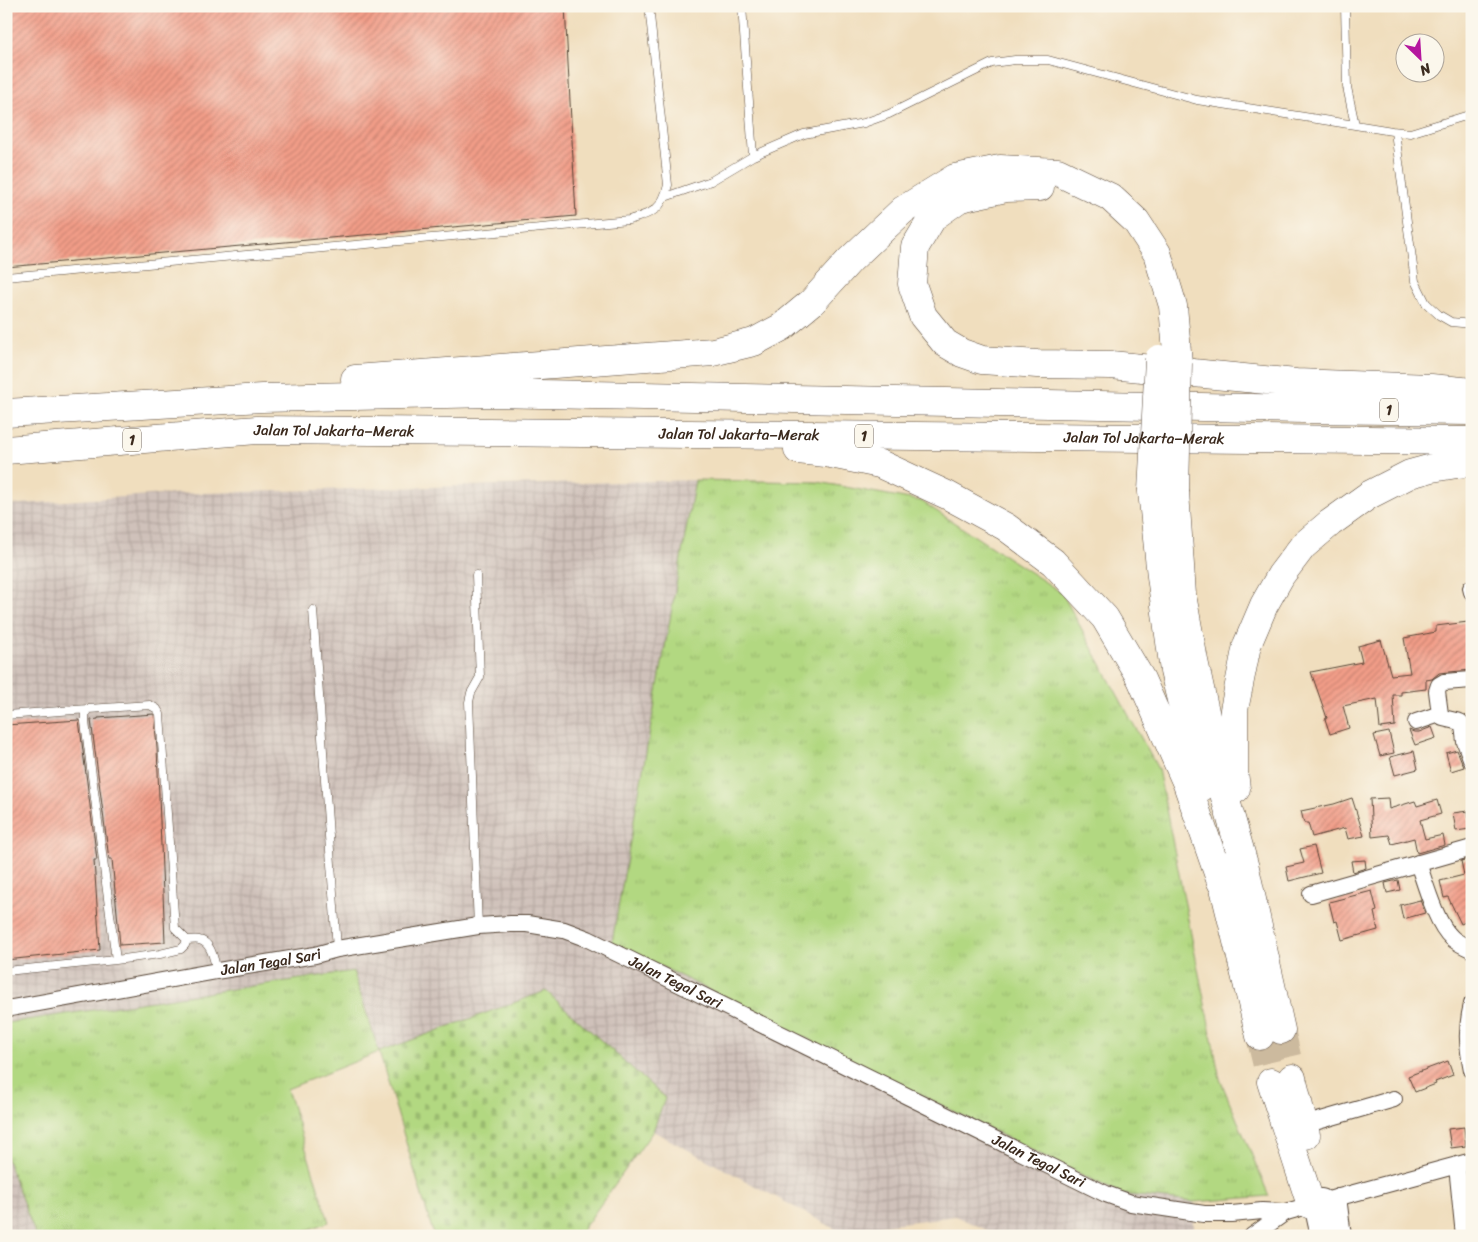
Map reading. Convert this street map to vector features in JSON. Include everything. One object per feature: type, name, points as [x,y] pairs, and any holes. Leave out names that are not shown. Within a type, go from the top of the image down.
[{"type":"highway","points":[[262,398],[311,382],[713,352],[754,342],[782,327],[812,302],[850,260],[903,210],[955,178],[1000,169],[1058,172],[1110,197],[1136,221],[1157,253],[1173,306],[1169,361],[1161,576],[1174,671],[1201,782],[1222,882]]},
{"type":"highway","points":[[1169,361],[1158,309],[1143,256],[1125,229],[1099,206],[1048,187],[1006,188],[960,198],[933,217],[914,248],[912,284],[923,316],[945,343],[962,353],[982,360],[1037,364],[1111,365],[1296,383],[1431,388],[1472,392]]},
{"type":"highway","name":"Jalan Tol Jakarta–Merak","points":[[8,413],[262,398],[493,393],[1472,411]]},
{"type":"highway","points":[[8,413],[10,449]]},
{"type":"highway","points":[[257,430],[763,447],[826,453],[880,464],[1006,528],[1053,562],[1105,618],[1141,678],[1187,784],[1222,882],[1271,1033],[1245,868],[1234,772],[1234,710],[1247,646],[1264,605],[1281,575],[1303,546],[1330,523],[1369,495],[1410,474],[1457,464],[1472,463]]},
{"type":"highway","name":"Jalan Tol Jakarta–Merak","points":[[10,449],[257,430],[1472,441]]},
{"type":"highway","points":[[1164,491],[1194,661],[1219,776],[1245,868]]},
{"type":"highway","points":[[1282,1080],[1304,1124],[1317,1212],[1282,1080]]},
{"type":"street","points":[[1472,680],[1444,682],[1439,685],[1437,691],[1440,714],[1443,718],[1460,722],[1463,725],[1465,742],[1472,761]]},
{"type":"street","points":[[1416,722],[1440,714]]},
{"type":"street","points":[[1311,894],[1472,848]]},
{"type":"street","points":[[1418,863],[1437,915],[1445,931],[1453,939],[1472,950]]},
{"type":"street","name":"Jalan Tegal Sari","points":[[6,1008],[315,955],[337,948],[478,926],[535,925],[564,930],[588,940],[1106,1194],[1131,1203],[1204,1214],[1317,1212]]},
{"type":"street","points":[[1472,1004],[1469,1015],[1467,1047],[1472,1070]]},
{"type":"street","points":[[1304,1124],[1394,1099]]},
{"type":"street","points":[[1252,1236],[1317,1212],[1464,1163],[1464,1236]]},
{"type":"street","points":[[1317,1212],[1344,1236]]},
{"type":"lane","points":[[6,277],[629,220],[649,213],[662,204],[668,185],[649,6]]},
{"type":"lane","points":[[742,6],[753,156]]},
{"type":"lane","points":[[1345,6],[1347,88],[1354,125]]},
{"type":"lane","points":[[665,198],[711,181],[753,156],[804,134],[864,123],[929,96],[992,63],[1015,60],[1048,60],[1197,100],[1395,132],[1410,133],[1472,114]]},
{"type":"lane","points":[[1395,132],[1415,281],[1426,303],[1439,316],[1451,322],[1472,324]]},
{"type":"lane","points":[[476,575],[480,677],[469,702],[478,926]]},
{"type":"lane","points":[[313,610],[337,948]]},
{"type":"lane","points":[[6,715],[150,705],[157,709],[160,714],[175,928],[187,940],[200,940],[206,944],[210,949],[217,971]]},
{"type":"lane","points":[[88,709],[85,722],[116,960]]},
{"type":"lane","points":[[6,971],[116,960],[176,951],[185,945],[187,940]]},
{"type":"shaded area","points":[[695,480],[612,942],[1121,1194],[1194,1202],[1194,1236],[1000,1236],[955,1216],[839,1231],[653,1131],[665,1098],[546,991],[379,1052],[353,971],[6,1023],[6,505],[165,494]]},
{"type":"shaded area","points":[[6,1157],[36,1236],[6,1236]]},
{"type":"green space","points":[[695,480],[818,482],[921,501],[1062,593],[1158,769],[1220,1079],[1269,1196],[1194,1202],[1121,1194],[612,942]]},
{"type":"green space","points":[[353,971],[379,1052],[287,1089],[329,1222],[291,1236],[36,1236],[6,1157],[6,1023]]},
{"type":"green space","points":[[546,991],[665,1098],[653,1131],[581,1232],[576,1236],[434,1236],[379,1052]]},
{"type":"building","points":[[6,6],[565,6],[576,216],[6,267]]},
{"type":"building","points":[[1468,622],[1472,670],[1439,673],[1432,679],[1426,680],[1426,689],[1401,692],[1401,695],[1393,695],[1395,726],[1380,728],[1377,699],[1343,706],[1349,728],[1330,734],[1325,719],[1327,718],[1311,672],[1362,662],[1358,646],[1381,640],[1391,675],[1410,673],[1404,638],[1436,632],[1436,626]]},
{"type":"building","points":[[154,714],[165,942],[120,945],[112,859],[109,859],[91,720]]},
{"type":"building","points":[[79,720],[97,860],[94,860],[100,950],[6,960],[6,725]]},
{"type":"building","points":[[1432,727],[1436,738],[1415,745],[1409,730],[1419,732]]},
{"type":"building","points":[[1389,732],[1394,753],[1380,756],[1374,735]]},
{"type":"building","points":[[1457,750],[1464,767],[1451,771],[1446,753]]},
{"type":"building","points":[[1414,751],[1418,769],[1395,775],[1390,757]]},
{"type":"building","points":[[1352,798],[1364,836],[1348,839],[1345,828],[1312,837],[1308,823],[1304,823],[1301,811]]},
{"type":"building","points":[[1388,798],[1389,809],[1415,801],[1417,806],[1437,800],[1441,814],[1420,820],[1425,839],[1443,835],[1445,845],[1417,853],[1414,838],[1392,844],[1389,835],[1372,837],[1370,799]]},
{"type":"building","points":[[1468,811],[1470,829],[1456,831],[1453,813]]},
{"type":"building","points":[[1314,846],[1321,873],[1289,881],[1286,867],[1304,863],[1300,849]]},
{"type":"building","points":[[1472,858],[1472,887],[1470,887],[1471,892],[1467,893],[1472,902],[1472,919],[1461,924],[1448,897],[1444,898],[1440,881],[1464,875],[1461,861]]},
{"type":"building","points":[[1365,860],[1366,868],[1353,872],[1351,861]]},
{"type":"building","points":[[1398,880],[1400,890],[1387,893],[1385,883]]},
{"type":"building","points":[[1372,891],[1377,911],[1374,912],[1378,930],[1342,940],[1337,921],[1334,922],[1329,902]]},
{"type":"building","points":[[1420,900],[1425,913],[1403,919],[1400,905]]},
{"type":"building","points":[[1448,1061],[1453,1075],[1415,1092],[1408,1076]]},
{"type":"building","points":[[1464,1127],[1466,1146],[1451,1148],[1448,1129]]},
{"type":"tunnel","points":[[1281,1030],[1292,1078]]},
{"type":"tunnel","points":[[1260,1036],[1271,1082]]}]
